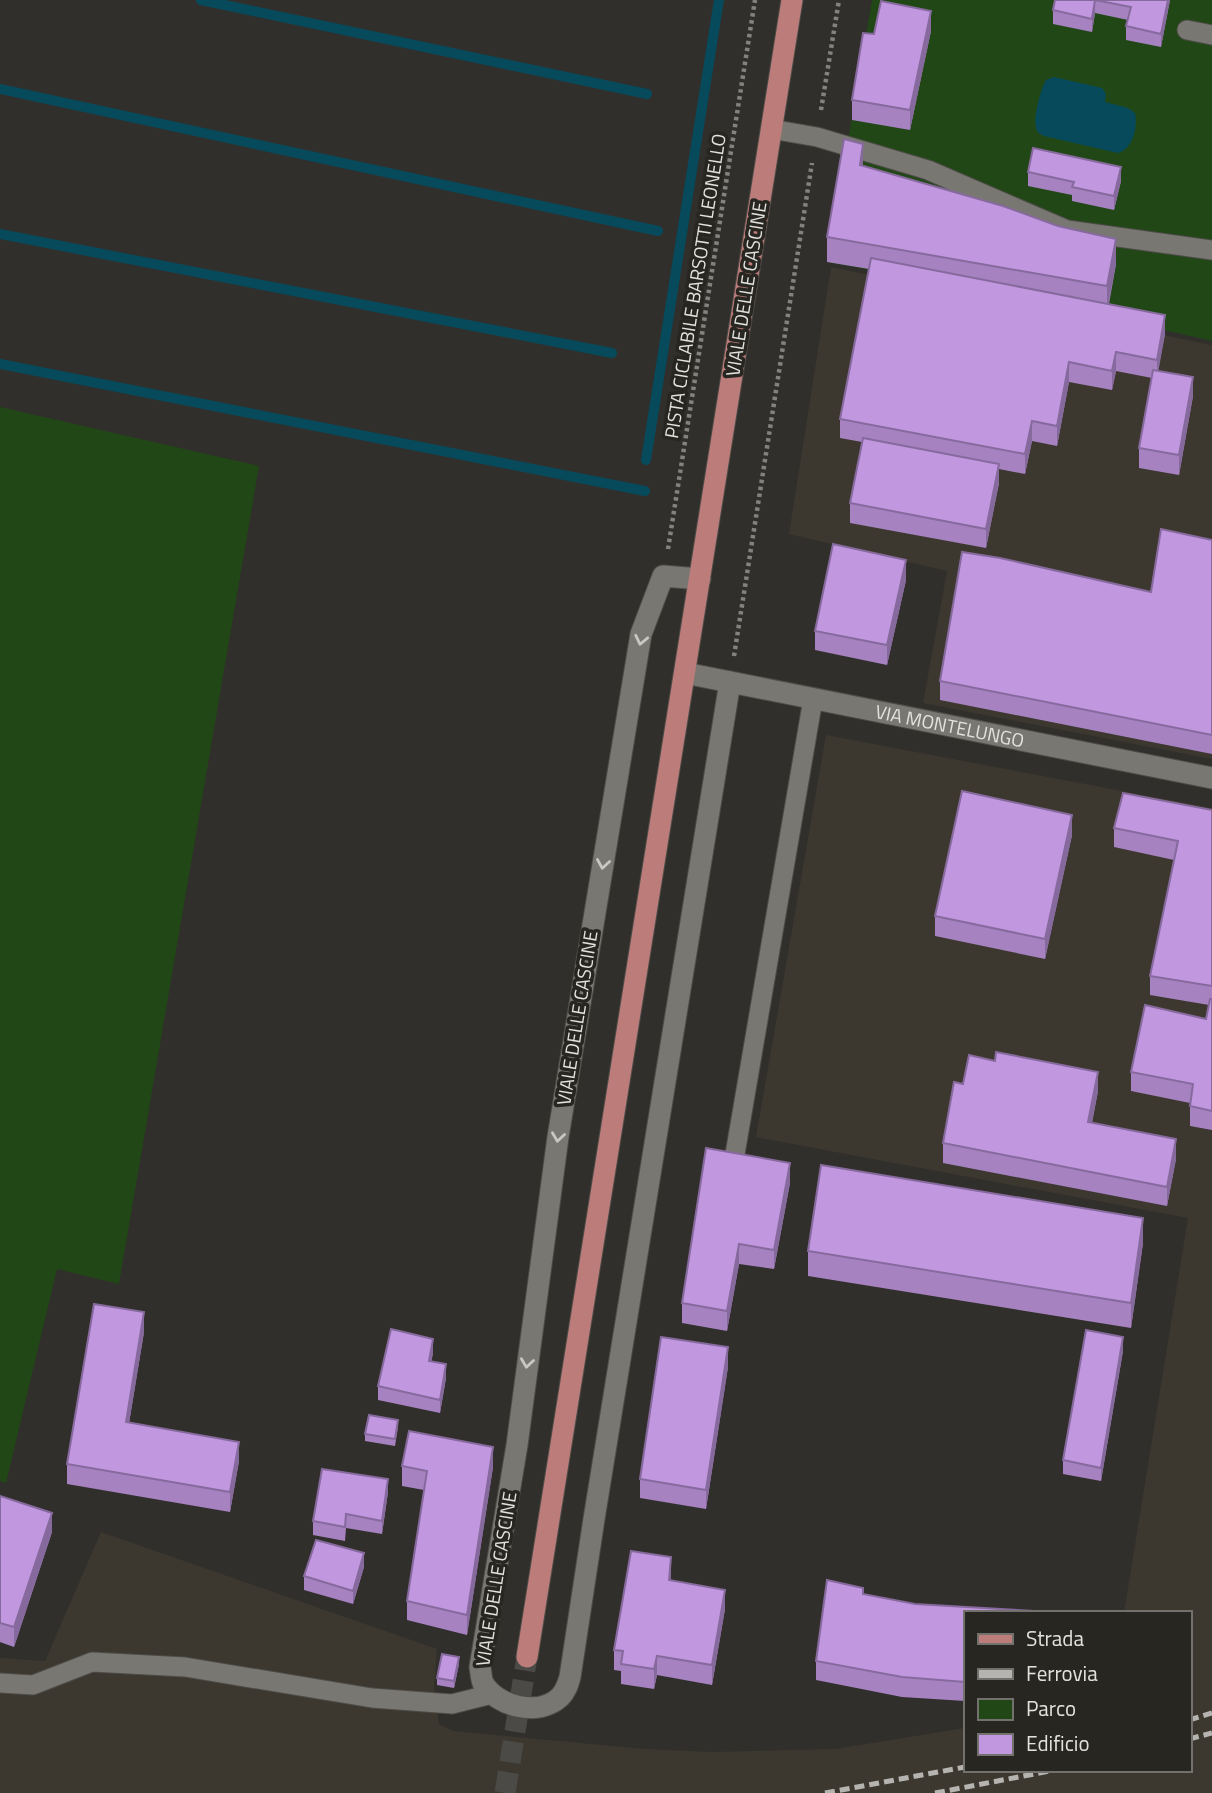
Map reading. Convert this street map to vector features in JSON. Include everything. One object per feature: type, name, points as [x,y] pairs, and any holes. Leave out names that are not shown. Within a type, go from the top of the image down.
[{"type":"main road","name":"VIALE DELLE CASCINE","points":[[527,1657],[792,0]]},
{"type":"street","points":[[663,576],[701,579]]},
{"type":"street","name":"VIALE DELLE CASCINE","points":[[663,576],[641,634],[560,1125],[517,1445],[480,1667],[481,1679],[492,1694],[518,1706],[545,1706],[559,1698],[570,1677],[730,682]]},
{"type":"street","name":"VIA MONTELUNGO","points":[[685,673],[1212,778]]},
{"type":"lane","points":[[1187,30],[1212,35]]},
{"type":"lane","points":[[771,129],[817,137],[928,170],[1068,230],[1212,250]]},
{"type":"lane","points":[[735,1154],[813,699]]},
{"type":"lane","points":[[0,1683],[33,1685],[92,1662],[185,1667],[372,1698],[452,1704],[492,1694]]},
{"type":"path","name":"PISTA CICLABILE BARSOTTI LEONELLO","points":[[663,576],[755,0]]},
{"type":"path","points":[[730,682],[839,0]]},
{"type":"shaded area","points":[[831,267],[1212,345],[1212,759],[923,703],[947,571],[789,534]]},
{"type":"shaded area","points":[[826,735],[1212,808],[1212,1793],[0,1793],[0,1658],[45,1661],[101,1532],[437,1649],[434,1688],[439,1724],[453,1731],[645,1749],[711,1752],[835,1749],[964,1728],[964,1772],[1191,1772],[1191,1611],[1124,1611],[1188,1218],[756,1137]]},
{"type":"green space","points":[[872,0],[1212,0],[1212,341],[1037,301],[827,262]]},
{"type":"green space","points":[[0,407],[259,466],[119,1284],[57,1269],[6,1483],[0,1481]]},
{"type":"water","points":[[1054,77],[1102,88],[1106,94],[1105,102],[1128,108],[1135,113],[1135,131],[1131,142],[1123,151],[1118,153],[1038,133],[1035,123],[1040,96],[1046,80]]},
{"type":"building","points":[[1055,0],[1095,0],[1092,19],[1053,10]]},
{"type":"building","points":[[1095,0],[1168,0],[1161,34],[1126,26],[1131,7]]},
{"type":"building","points":[[881,1],[931,11],[910,110],[852,100],[863,33],[874,34]]},
{"type":"building","points":[[844,139],[863,144],[860,165],[1003,206],[1058,226],[1116,239],[1107,286],[827,237]]},
{"type":"building","points":[[1033,148],[1121,167],[1114,196],[1072,187],[1074,182],[1028,172]]},
{"type":"building","points":[[871,258],[1165,315],[1157,360],[1116,352],[1112,371],[1069,362],[1057,426],[1032,421],[1025,454],[840,419]]},
{"type":"building","points":[[1153,370],[1193,377],[1179,455],[1139,448]]},
{"type":"building","points":[[863,438],[999,464],[986,529],[850,503]]},
{"type":"building","points":[[1161,529],[1212,540],[1212,735],[940,681],[962,552],[1151,592]]},
{"type":"building","points":[[833,544],[906,560],[887,645],[815,631]]},
{"type":"building","points":[[962,791],[1072,815],[1045,939],[935,916]]},
{"type":"building","points":[[1123,793],[1212,810],[1212,986],[1150,976],[1178,841],[1114,828]]},
{"type":"building","points":[[1210,999],[1212,1111],[1190,1106],[1193,1084],[1131,1072],[1145,1005],[1206,1019]]},
{"type":"building","points":[[996,1052],[1098,1072],[1088,1122],[1176,1139],[1167,1187],[943,1143],[954,1082],[963,1084],[969,1055],[995,1061]]},
{"type":"building","points":[[706,1148],[790,1163],[774,1250],[739,1244],[727,1311],[682,1303]]},
{"type":"building","points":[[821,1165],[1143,1218],[1131,1303],[808,1251]]},
{"type":"building","points":[[94,1304],[144,1312],[126,1422],[239,1442],[230,1492],[67,1464]]},
{"type":"building","points":[[391,1329],[433,1339],[429,1361],[446,1364],[440,1400],[378,1386]]},
{"type":"building","points":[[1086,1330],[1123,1337],[1101,1468],[1063,1460]]},
{"type":"building","points":[[661,1337],[728,1347],[706,1490],[640,1479]]},
{"type":"building","points":[[369,1415],[398,1420],[395,1439],[365,1434]]},
{"type":"building","points":[[409,1431],[493,1447],[467,1615],[407,1601],[427,1471],[402,1466]]},
{"type":"building","points":[[322,1469],[388,1479],[382,1521],[346,1514],[345,1527],[313,1521]]},
{"type":"building","points":[[0,1496],[52,1513],[14,1627],[0,1623]]},
{"type":"building","points":[[316,1540],[364,1553],[353,1591],[304,1576]]},
{"type":"building","points":[[631,1551],[671,1557],[669,1580],[725,1590],[712,1665],[657,1656],[654,1669],[621,1664],[623,1651],[614,1650]]},
{"type":"building","points":[[827,1580],[863,1588],[863,1594],[915,1604],[1033,1611],[964,1611],[964,1682],[902,1677],[816,1661]]},
{"type":"building","points":[[442,1654],[459,1657],[454,1681],[437,1678]]},
{"type":"waterway","points":[[201,0],[647,94]]},
{"type":"waterway","points":[[646,460],[719,0]]},
{"type":"waterway","points":[[0,89],[658,231]]},
{"type":"waterway","points":[[0,234],[612,353]]},
{"type":"waterway","points":[[0,364],[645,491]]},
{"type":"tunnel","points":[[505,1793],[527,1657]]},
{"type":"railway","points":[[1191,1719],[1212,1713]]},
{"type":"railway","points":[[1191,1738],[1212,1733]]},
{"type":"railway","points":[[825,1793],[964,1767]]},
{"type":"railway","points":[[935,1793],[1045,1772]]}]
